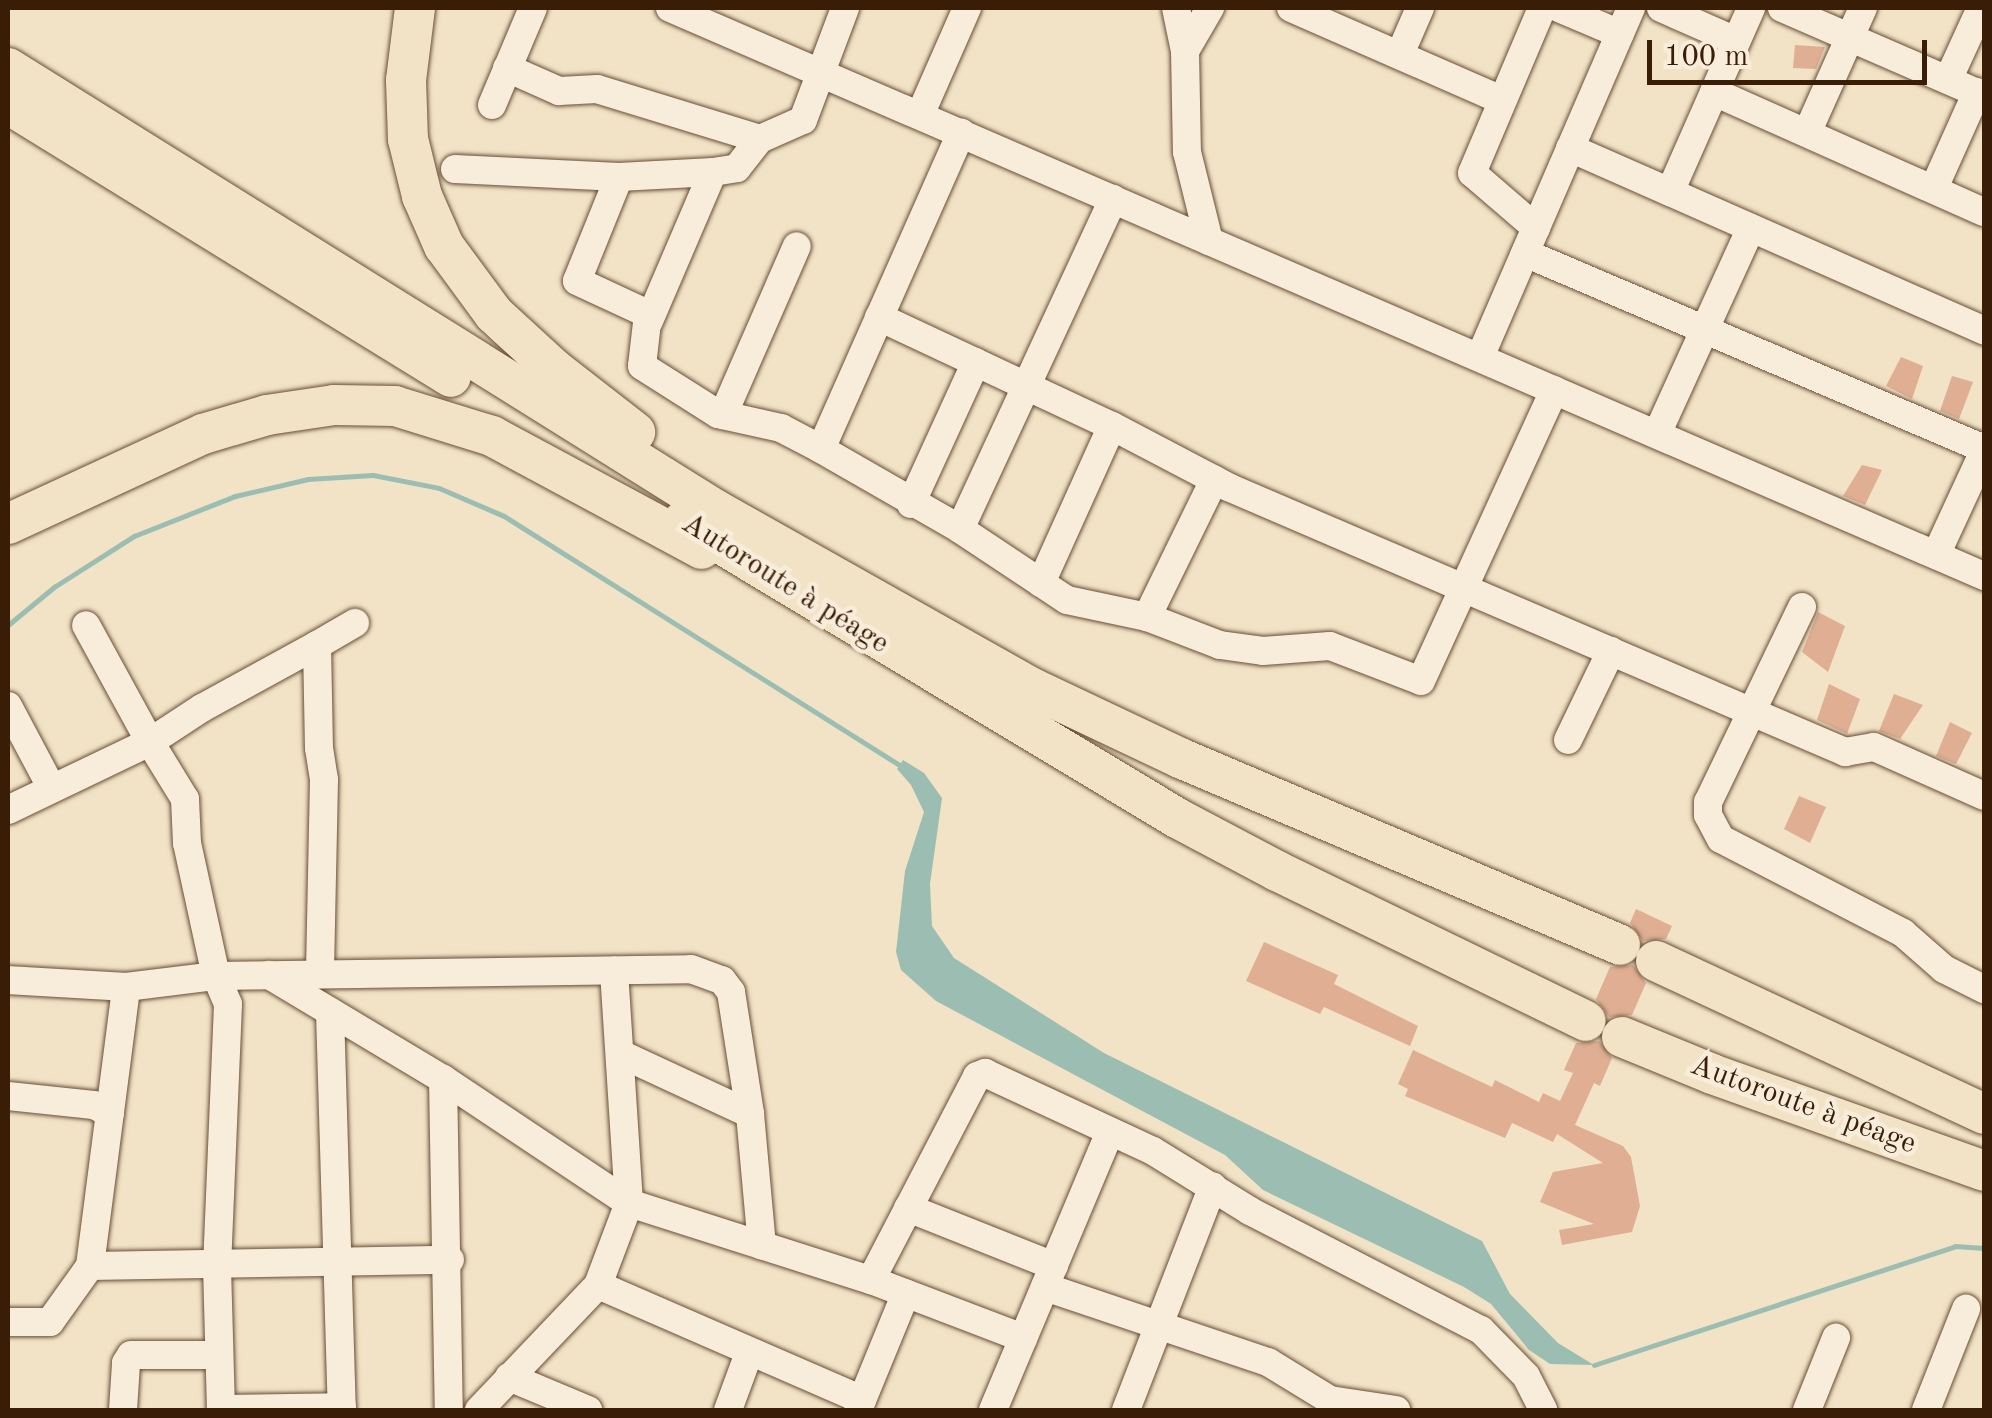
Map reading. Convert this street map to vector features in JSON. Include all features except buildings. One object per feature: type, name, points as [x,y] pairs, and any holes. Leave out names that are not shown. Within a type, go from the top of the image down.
[{"type":"highway","points":[[415,8],[406,80],[408,139],[422,196],[444,246],[465,279],[494,314],[614,418],[898,612]]},
{"type":"highway","points":[[8,68],[716,510],[1032,688],[1180,758],[1638,953],[1984,1114]]},
{"type":"highway","name":"Autoroute à péage","points":[[8,104],[906,659],[1276,871],[1604,1029],[1712,1074],[1984,1171]]},
{"type":"highway","points":[[8,524],[203,434],[266,415],[334,405],[395,406],[492,436],[906,659]]},
{"type":"street","points":[[492,105],[532,8]]},
{"type":"street","points":[[670,8],[711,16],[820,72],[1984,576]]},
{"type":"street","points":[[456,169],[619,177],[736,168],[760,139],[803,120],[845,8]]},
{"type":"street","points":[[920,115],[967,8]]},
{"type":"street","points":[[1176,8],[1185,50],[1188,152],[1209,240]]},
{"type":"street","points":[[1185,50],[1210,8]]},
{"type":"street","points":[[1291,8],[1502,100]]},
{"type":"street","points":[[1400,54],[1420,8]]},
{"type":"street","points":[[1542,8],[1472,173],[1530,240],[1705,330],[1984,450],[1936,554]]},
{"type":"street","points":[[1559,8],[1620,34]]},
{"type":"street","points":[[1480,358],[1631,8]]},
{"type":"street","points":[[1661,8],[1736,42]]},
{"type":"street","points":[[1670,192],[1751,8]]},
{"type":"street","points":[[1782,8],[1981,94],[1934,188]]},
{"type":"street","points":[[1806,134],[1863,8]]},
{"type":"street","points":[[1948,80],[1980,8]]},
{"type":"street","points":[[507,68],[559,90],[597,88],[760,139]]},
{"type":"street","points":[[1714,92],[1984,212]]},
{"type":"street","points":[[821,448],[961,133]]},
{"type":"street","points":[[1570,148],[1984,331]]},
{"type":"street","points":[[713,172],[649,321],[640,356],[642,366],[724,415],[781,428],[821,448],[911,504],[960,529],[1067,600],[1147,617],[1220,645],[1263,652],[1330,646],[1421,681],[1554,390]]},
{"type":"street","points":[[619,177],[577,280],[640,309],[649,321]]},
{"type":"street","points":[[960,529],[1113,199]]},
{"type":"street","points":[[1657,434],[1751,228]]},
{"type":"street","points":[[724,415],[797,246]]},
{"type":"street","points":[[879,317],[1112,426],[1214,480],[1845,752],[1874,748],[1984,796]]},
{"type":"street","points":[[911,504],[976,362]]},
{"type":"street","points":[[1041,583],[1112,426]]},
{"type":"street","points":[[1147,617],[1214,480]]},
{"type":"street","points":[[1802,607],[1708,802],[1708,815],[1721,839],[1903,933],[1944,969],[1984,988]]},
{"type":"street","points":[[8,810],[150,742],[202,708],[355,623]]},
{"type":"street","points":[[86,626],[186,799],[187,843],[216,976],[228,1004],[217,1267],[221,1410],[342,1409],[330,1012]]},
{"type":"street","points":[[318,644],[319,748],[324,780],[320,974]]},
{"type":"street","points":[[1568,740],[1611,651]]},
{"type":"street","points":[[8,706],[52,787]]},
{"type":"street","points":[[8,980],[126,987],[216,976],[691,969],[722,980],[730,992],[750,1114],[762,1246]]},
{"type":"street","points":[[479,1410],[598,1285],[629,1203],[623,1055],[614,970]]},
{"type":"street","points":[[269,975],[443,1079],[629,1203],[871,1280],[1023,1338]]},
{"type":"street","points":[[8,1322],[50,1322],[90,1266],[126,987]]},
{"type":"street","points":[[623,1055],[750,1114]]},
{"type":"street","points":[[871,1280],[981,1073],[1110,1132],[1213,1186],[1250,1212],[1481,1330],[1526,1376],[1543,1410]]},
{"type":"street","points":[[443,1079],[450,1260],[449,1410]]},
{"type":"street","points":[[8,1096],[94,1106],[110,1113]]},
{"type":"street","points":[[992,1410],[1110,1132]]},
{"type":"street","points":[[1126,1410],[1213,1186]]},
{"type":"street","points":[[908,1208],[1159,1327],[1268,1362],[1331,1407],[1396,1410]]},
{"type":"street","points":[[90,1266],[217,1267],[450,1260]]},
{"type":"street","points":[[598,1285],[860,1406],[906,1293]]},
{"type":"street","points":[[1926,1410],[1966,1310]]},
{"type":"street","points":[[1807,1410],[1836,1338]]},
{"type":"street","points":[[728,1410],[749,1353]]},
{"type":"street","points":[[123,1410],[126,1363],[132,1355],[219,1355]]},
{"type":"street","points":[[509,1377],[588,1410]]},
{"type":"water","points":[[903,760],[924,773],[942,798],[930,884],[932,926],[954,958],[1104,1053],[1482,1241],[1510,1294],[1558,1343],[1594,1365],[1550,1364],[1529,1350],[1491,1304],[1464,1287],[1263,1190],[1225,1155],[936,1001],[901,970],[896,952],[905,871],[924,812],[911,785],[897,769]]},
{"type":"waterway","points":[[8,625],[54,587],[134,536],[235,496],[308,479],[373,475],[439,488],[504,516],[900,765]]},
{"type":"waterway","points":[[1594,1365],[1955,1246],[1984,1248]]}]
